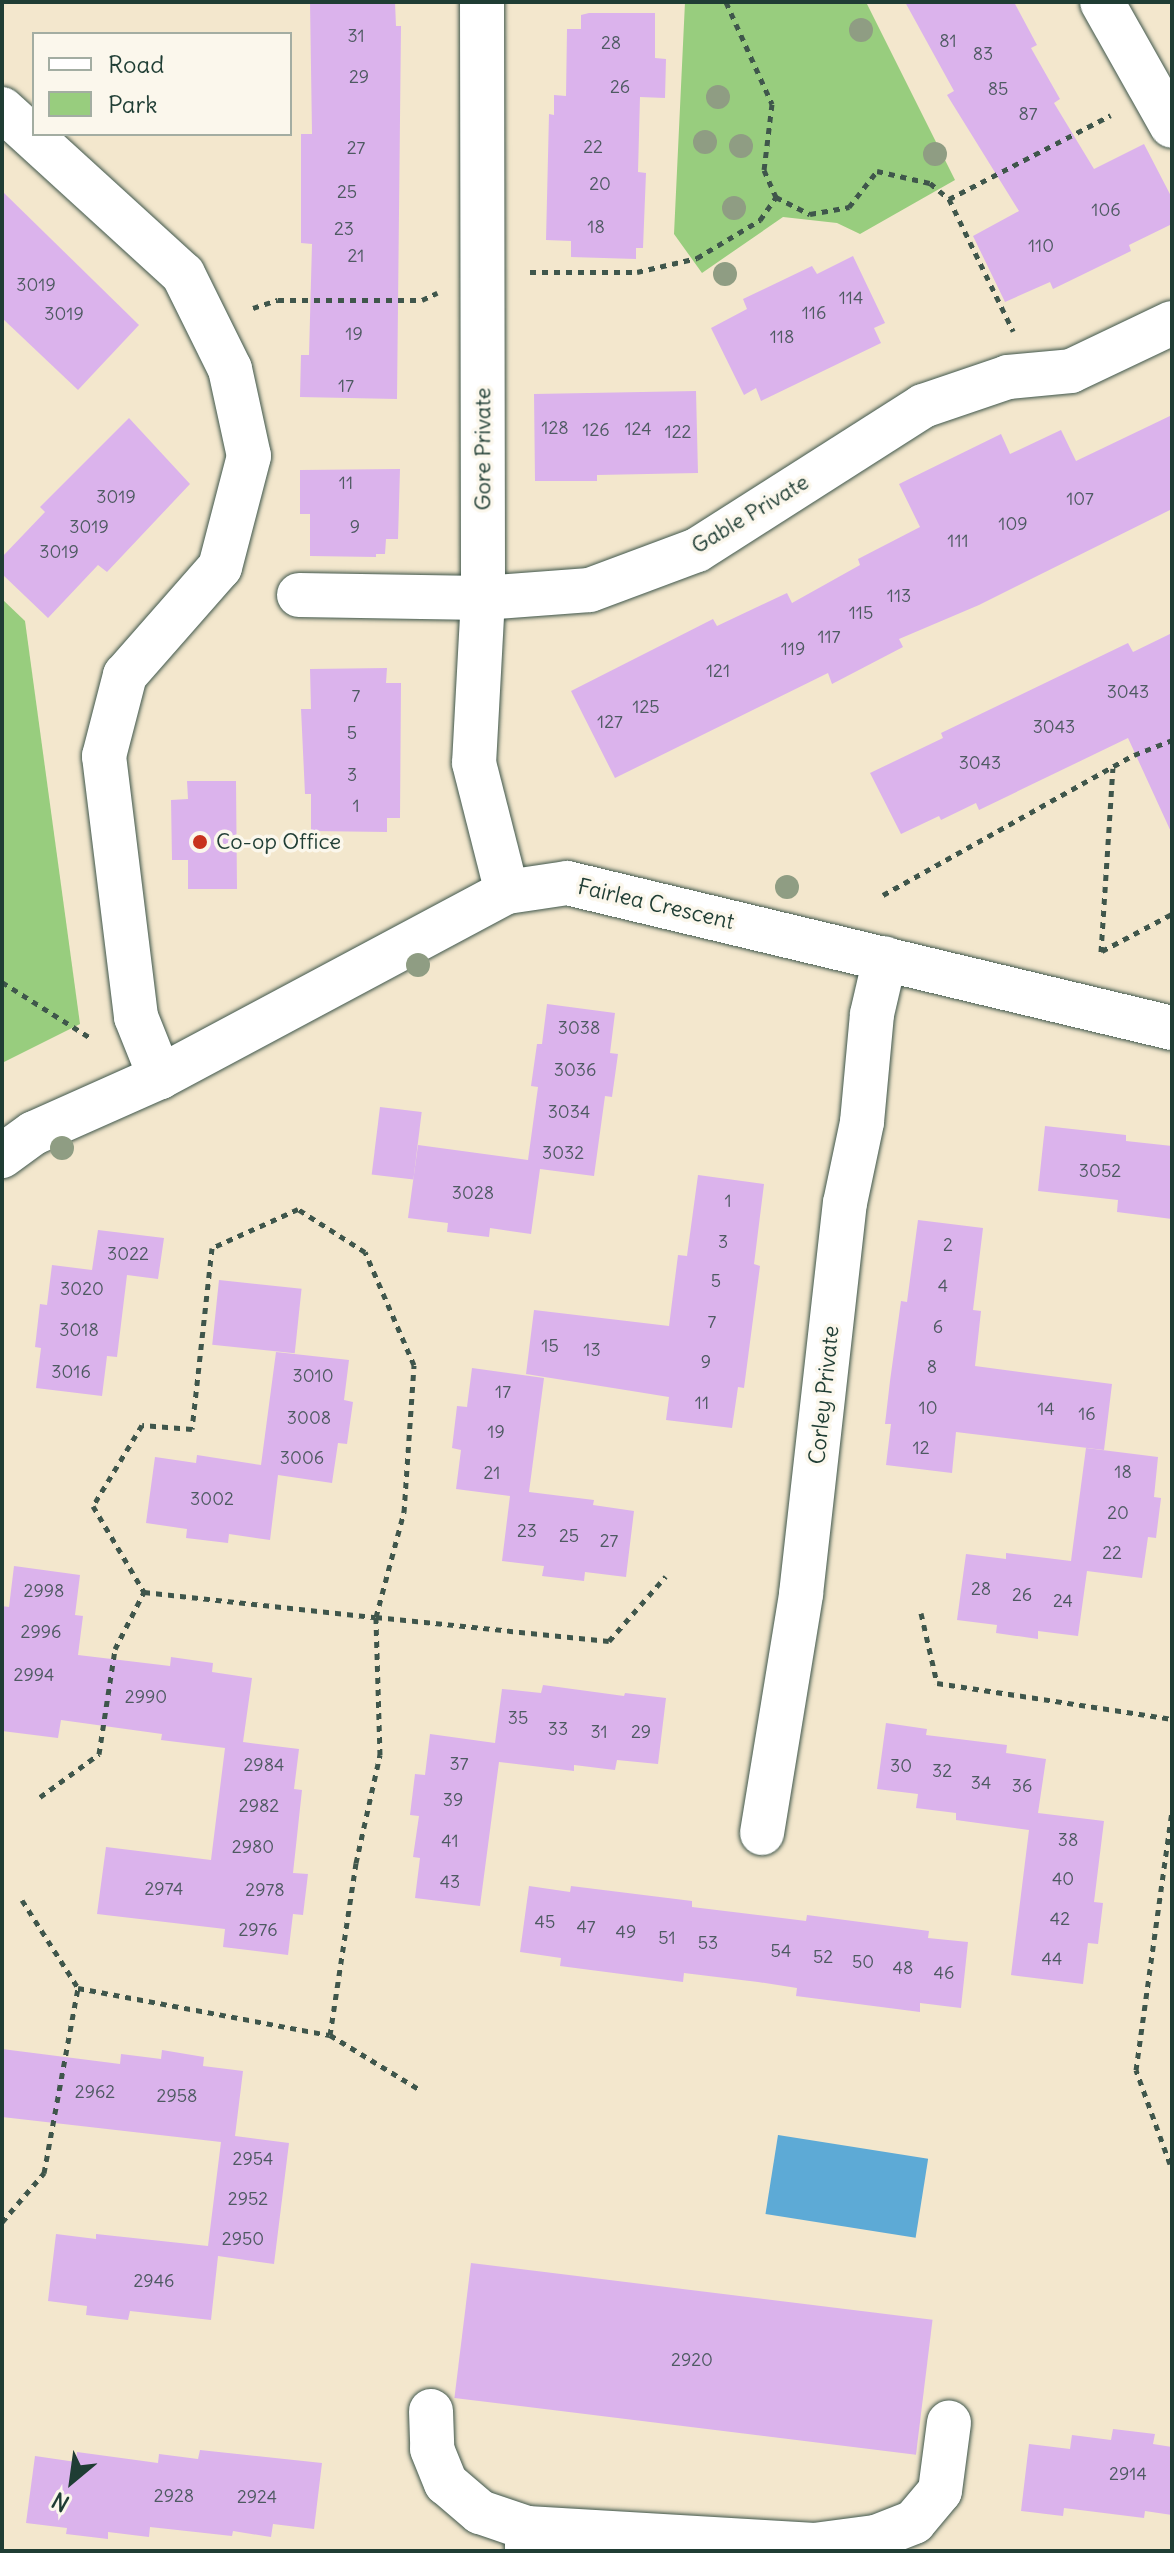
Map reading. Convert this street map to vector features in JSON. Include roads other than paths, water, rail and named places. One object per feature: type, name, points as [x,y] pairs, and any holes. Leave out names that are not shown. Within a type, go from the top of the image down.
[{"type":"street","name":"Gore Private","points":[[482,2],[483,598],[474,763],[507,892]]},
{"type":"street","points":[[1102,2],[1163,110]]},
{"type":"street","points":[[2,109],[183,274],[230,369],[249,456],[220,567],[125,675],[104,756],[136,1017],[160,1077]]},
{"type":"street","name":"Gable Private","points":[[299,595],[483,598],[590,590],[697,550],[923,406],[1008,377],[1071,371],[1172,323]]},
{"type":"street","name":"Fairlea Crescent","points":[[2,1156],[34,1133],[160,1077],[507,892],[567,883],[1172,1028]]},
{"type":"street","name":"Corley Private","points":[[762,1833],[801,1594],[845,1203],[862,1122],[872,1014],[885,958]]},
{"type":"street","points":[[431,2411],[432,2449],[446,2483],[480,2512],[527,2540],[814,2548],[876,2537],[914,2522],[940,2491],[949,2423]]},
{"type":"water","points":[[778,2135],[928,2159],[916,2238],[765,2214]]},
{"type":"place","name":"Co-op Office","points":[[200,842]]}]
